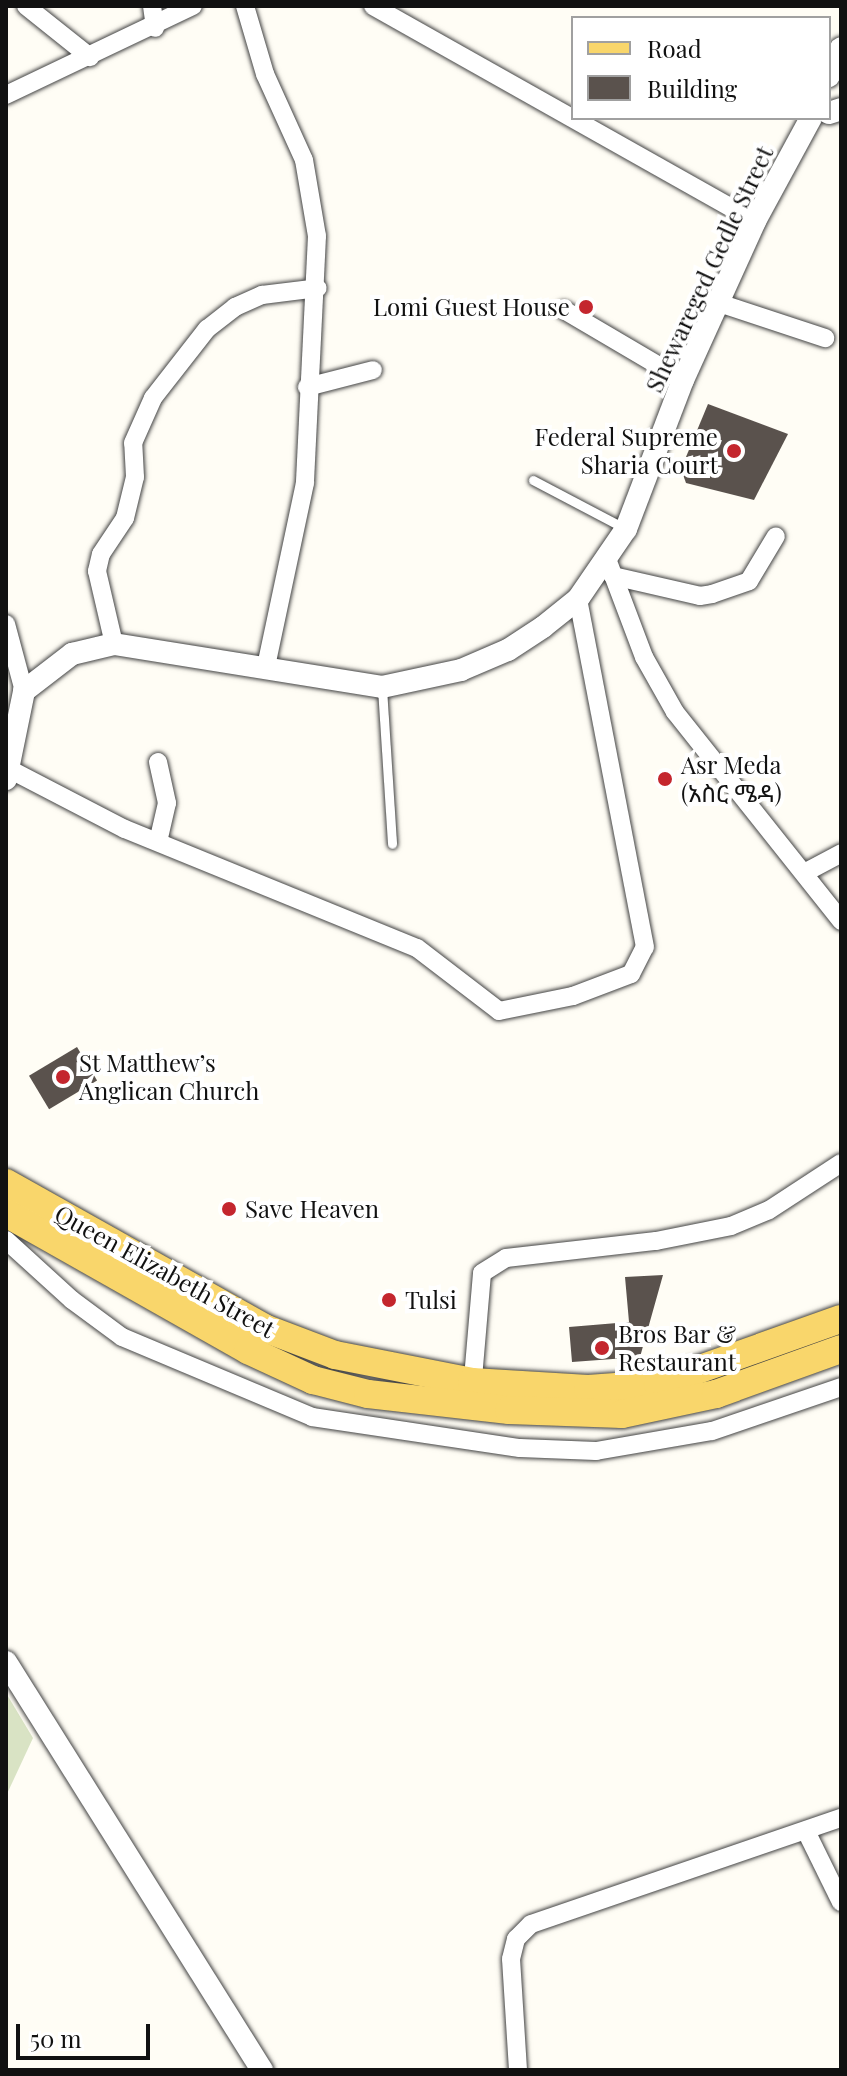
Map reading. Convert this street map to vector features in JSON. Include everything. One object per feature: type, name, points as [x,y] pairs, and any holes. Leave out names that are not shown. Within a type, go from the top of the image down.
[{"type":"main road","name":"Queen Elizabeth Street","points":[[6,1183],[264,1328],[335,1355],[471,1393],[622,1414],[661,1409],[772,1377],[841,1349]]},
{"type":"main road","name":"Queen Elizabeth Street","points":[[6,1213],[166,1306],[313,1380],[368,1394],[588,1389],[658,1384],[841,1319]]},
{"type":"street","points":[[26,6],[90,57]]},
{"type":"street","points":[[152,6],[155,28]]},
{"type":"street","points":[[6,95],[155,28],[193,6]]},
{"type":"street","points":[[245,6],[265,74],[304,160],[314,201],[318,288],[307,387],[305,483],[266,666]]},
{"type":"street","points":[[373,6],[571,117]]},
{"type":"street","points":[[831,71],[841,48]]},
{"type":"street","points":[[576,120],[755,221]]},
{"type":"street","name":"Shewareged Gedle Street","points":[[24,691],[72,654],[114,644],[266,666],[342,684],[382,687],[461,670],[508,650],[578,599],[610,567],[683,380],[755,221],[814,120]]},
{"type":"street","points":[[114,644],[97,571],[101,554],[125,518],[135,477],[133,443],[153,398],[207,329],[235,307],[262,295],[318,288]]},
{"type":"street","points":[[719,303],[825,338]]},
{"type":"street","points":[[564,310],[683,380]]},
{"type":"street","points":[[307,387],[373,370]]},
{"type":"street","points":[[610,567],[700,596],[712,594],[749,581],[776,536]]},
{"type":"street","points":[[610,567],[644,657],[675,712],[702,753],[806,872],[841,921]]},
{"type":"street","points":[[6,624],[24,691],[8,775],[417,948],[499,1011],[573,996],[631,974],[645,947],[578,599]]},
{"type":"street","points":[[158,762],[167,803],[158,841]]},
{"type":"street","points":[[806,872],[841,853]]},
{"type":"street","points":[[471,1393],[482,1273],[506,1258],[699,1235],[769,1210],[841,1163]]},
{"type":"street","points":[[6,1240],[72,1300],[122,1337],[312,1417],[520,1448],[596,1451],[712,1431],[841,1387]]},
{"type":"street","points":[[6,1662],[262,2070]]},
{"type":"street","points":[[518,2070],[511,1959],[516,1939],[531,1924],[807,1833],[841,1818]]},
{"type":"street","points":[[807,1833],[841,1902]]},
{"type":"lane","points":[[533,480],[626,529]]},
{"type":"lane","points":[[382,687],[392,844]]},
{"type":"green space","points":[[6,1693],[33,1738],[6,1796]]},
{"type":"building","name":"Federal Supreme Sharia Court","points":[[708,404],[788,434],[754,500],[686,483],[681,469]]},
{"type":"building","name":"St Matthew’s Anglican Church","points":[[77,1047],[97,1080],[49,1109],[29,1076]]},
{"type":"building","points":[[663,1275],[640,1357],[572,1362],[569,1327],[629,1322],[625,1277]]},
{"type":"place","name":"Lomi Guest House","points":[[586,307]]},
{"type":"place","name":"Federal Supreme Sharia Court","points":[[734,451]]},
{"type":"place","name":"Asr Meda (አስር ሜዳ)","points":[[665,779]]},
{"type":"place","name":"St Matthew’s Anglican Church","points":[[63,1077]]},
{"type":"place","name":"Save Heaven","points":[[229,1209]]},
{"type":"place","name":"Tulsi","points":[[389,1300]]},
{"type":"place","name":"Bros Bar & Restaurant","points":[[602,1348]]}]
